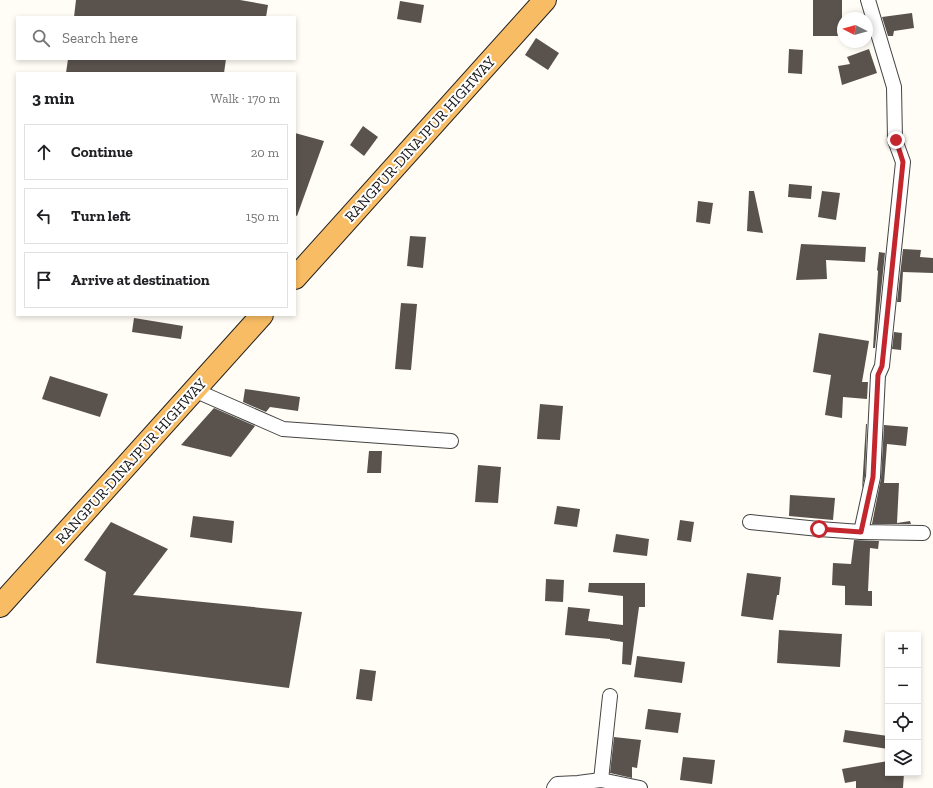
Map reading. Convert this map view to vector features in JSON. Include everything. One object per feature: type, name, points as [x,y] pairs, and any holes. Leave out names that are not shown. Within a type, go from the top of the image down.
[{"type":"highway","name":"RANGPUR-DINAJPUR HIGHWAY","points":[[296,277],[545,0]]},
{"type":"highway","name":"RANGPUR-DINAJPUR HIGHWAY","points":[[0,606],[261,316]]},
{"type":"street","points":[[861,532],[873,477],[878,375],[882,366],[903,162],[896,140],[894,87],[868,0]]},
{"type":"street","points":[[194,390],[283,429],[451,441]]},
{"type":"street","points":[[750,522],[861,532],[923,533]]},
{"type":"street","points":[[601,780],[610,696]]},
{"type":"street","points":[[554,788],[557,784],[601,780],[640,788]]},
{"type":"building","points":[[76,0],[240,0],[268,5],[266,16],[74,16]]},
{"type":"building","points":[[813,0],[842,0],[842,12],[837,12],[837,36],[813,36]]},
{"type":"building","points":[[400,1],[424,5],[421,23],[397,19]]},
{"type":"building","points":[[912,13],[914,28],[894,31],[893,36],[888,36],[882,17]]},
{"type":"building","points":[[536,38],[559,53],[548,70],[525,55]]},
{"type":"building","points":[[789,49],[803,50],[802,74],[788,73]]},
{"type":"building","points":[[869,49],[877,73],[842,85],[838,66],[850,64],[847,57]]},
{"type":"building","points":[[68,60],[226,60],[224,72],[66,72]]},
{"type":"building","points":[[363,126],[378,137],[364,156],[350,145]]},
{"type":"building","points":[[296,133],[324,141],[296,216]]},
{"type":"building","points":[[789,184],[812,186],[811,199],[788,197]]},
{"type":"building","points":[[749,191],[754,191],[763,233],[747,231]]},
{"type":"building","points":[[822,191],[840,193],[836,220],[818,217]]},
{"type":"building","points":[[698,201],[713,203],[710,224],[696,222]]},
{"type":"building","points":[[410,236],[426,237],[423,268],[407,266]]},
{"type":"building","points":[[801,244],[866,247],[865,262],[826,260],[827,279],[796,280]]},
{"type":"building","points":[[903,249],[921,250],[920,257],[933,258],[933,273],[903,272],[901,302],[897,302]]},
{"type":"building","points":[[879,252],[885,253],[875,348],[873,348],[877,270]]},
{"type":"building","points":[[401,303],[417,304],[411,370],[395,369]]},
{"type":"building","points":[[134,318],[183,326],[181,339],[132,332]]},
{"type":"building","points":[[894,332],[902,333],[901,350],[892,349]]},
{"type":"building","points":[[819,333],[869,341],[862,382],[868,382],[867,399],[843,397],[842,418],[825,415],[831,375],[813,372]]},
{"type":"building","points":[[50,376],[108,394],[100,417],[42,399]]},
{"type":"building","points":[[245,389],[300,397],[298,411],[270,407],[266,412],[243,402]]},
{"type":"building","points":[[540,404],[563,406],[560,440],[537,439]]},
{"type":"building","points":[[214,408],[255,426],[231,457],[181,445]]},
{"type":"building","points":[[866,424],[865,476],[862,489]]},
{"type":"building","points":[[884,425],[908,427],[906,446],[887,444],[884,483],[899,483],[897,523],[910,521],[911,524],[872,524],[881,478]]},
{"type":"building","points":[[369,451],[382,451],[381,473],[367,473]]},
{"type":"building","points":[[478,465],[501,467],[498,503],[475,502]]},
{"type":"building","points":[[790,495],[835,498],[833,520],[789,516]]},
{"type":"building","points":[[557,506],[580,509],[577,527],[554,524]]},
{"type":"building","points":[[193,516],[234,521],[232,543],[190,537]]},
{"type":"building","points":[[680,520],[694,522],[691,542],[677,540]]},
{"type":"building","points":[[111,522],[168,549],[133,595],[302,612],[289,688],[96,663],[106,572],[84,560]]},
{"type":"building","points":[[616,534],[649,539],[647,556],[613,552]]},
{"type":"building","points":[[854,540],[879,541],[878,549],[870,548],[868,591],[872,591],[872,606],[845,605],[845,586],[832,585],[833,563],[851,564]]},
{"type":"building","points":[[747,573],[781,577],[779,595],[777,595],[773,620],[741,616]]},
{"type":"building","points":[[546,579],[564,580],[563,602],[545,601]]},
{"type":"building","points":[[589,583],[645,583],[645,607],[639,607],[631,665],[622,664],[623,642],[610,639],[565,635],[568,607],[590,609],[588,621],[623,625],[623,596],[588,592]]},
{"type":"building","points":[[779,630],[842,634],[840,667],[777,663]]},
{"type":"building","points":[[637,656],[685,662],[682,683],[634,677]]},
{"type":"building","points":[[360,669],[376,671],[372,701],[356,699]]},
{"type":"building","points":[[648,709],[681,713],[678,733],[645,729]]},
{"type":"building","points":[[845,730],[885,736],[885,749],[843,742]]},
{"type":"building","points":[[614,737],[641,740],[637,768],[632,767],[632,778],[610,773]]},
{"type":"building","points":[[683,757],[715,760],[712,784],[680,780]]},
{"type":"building","points":[[885,762],[885,776],[904,776],[903,788],[856,788],[856,781],[845,783],[842,769]]},
{"type":"route","points":[[819,529],[861,532],[873,477],[878,375],[882,366],[903,162],[896,140]]}]
